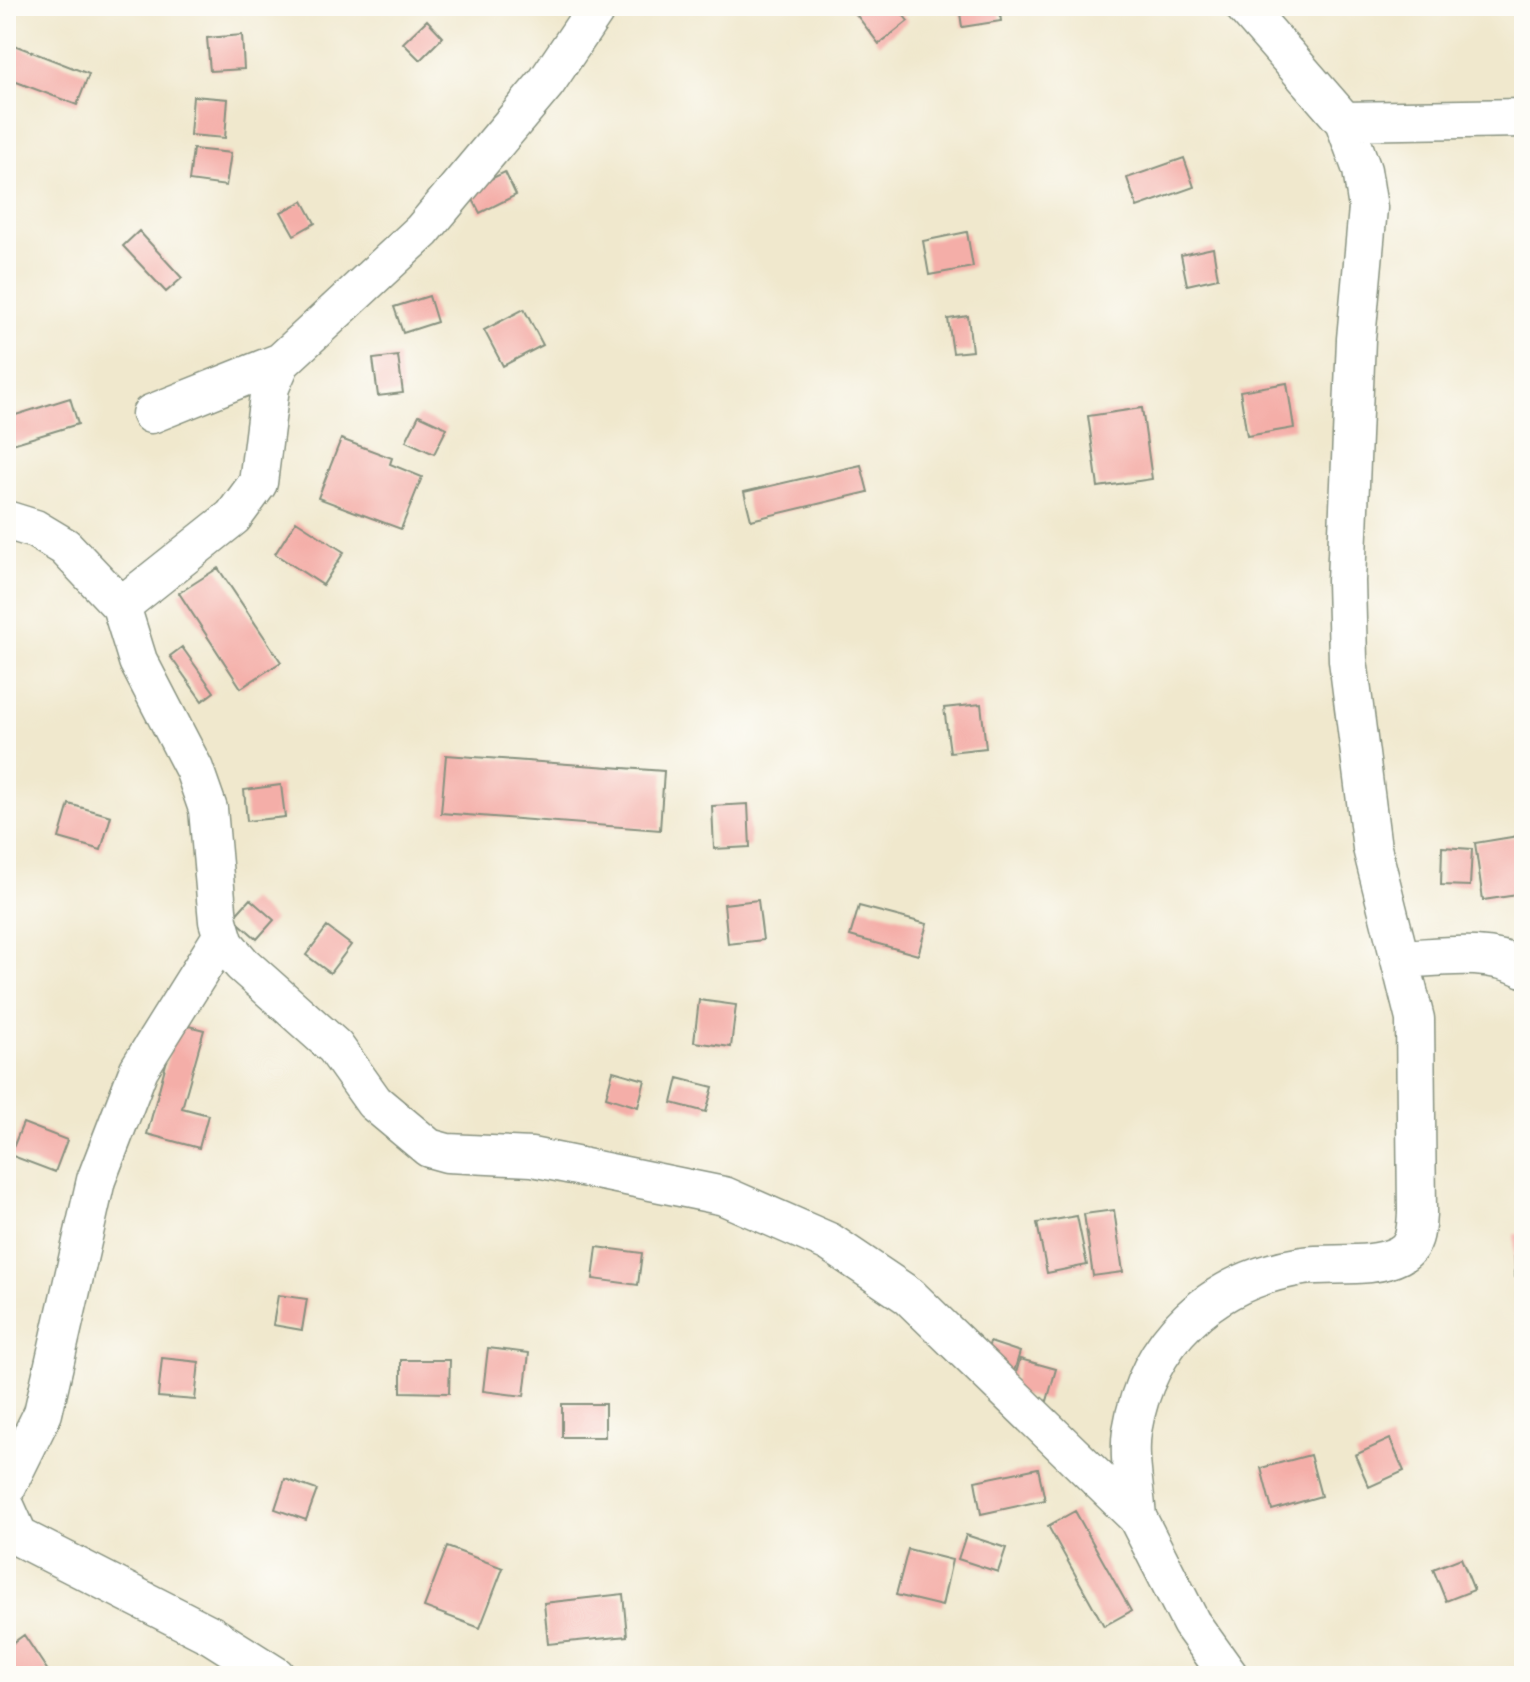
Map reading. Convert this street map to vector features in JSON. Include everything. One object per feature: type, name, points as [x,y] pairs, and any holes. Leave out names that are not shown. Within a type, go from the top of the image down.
[{"type":"street","points":[[151,414],[281,362],[422,231],[546,83],[598,6]]},
{"type":"street","points":[[1137,1517],[1132,1433],[1153,1363],[1197,1309],[1251,1279],[1302,1266],[1382,1261],[1400,1254],[1412,1244],[1417,1213],[1415,1019],[1372,848],[1348,660],[1346,581],[1354,384],[1368,208],[1362,170],[1344,121],[1244,6]]},
{"type":"street","points":[[1344,121],[1524,118]]},
{"type":"street","points":[[121,606],[233,517],[249,499],[258,483],[270,387],[281,362]]},
{"type":"street","points":[[6,520],[35,529],[65,547],[121,606],[138,661],[194,769],[208,809],[222,936],[242,964],[335,1047],[374,1102],[429,1148],[447,1153],[532,1157],[724,1196],[829,1242],[909,1296],[1137,1517],[1191,1623],[1229,1676]]},
{"type":"street","points":[[6,1488],[43,1413],[96,1180],[134,1083],[182,995],[222,936]]},
{"type":"street","points":[[1402,959],[1471,955],[1511,961],[1524,968]]},
{"type":"street","points":[[10,1533],[211,1635],[276,1676]]},
{"type":"building","points":[[855,6],[896,6],[908,21],[879,44],[852,9]]},
{"type":"building","points":[[959,6],[999,6],[1001,21],[962,27]]},
{"type":"building","points":[[427,20],[443,37],[420,60],[403,43]]},
{"type":"building","points":[[242,35],[244,69],[210,71],[207,38]]},
{"type":"building","points":[[14,45],[89,74],[77,105],[6,78],[6,65]]},
{"type":"building","points":[[193,96],[228,99],[225,138],[190,135]]},
{"type":"building","points":[[193,149],[231,153],[226,186],[189,181]]},
{"type":"building","points":[[1184,158],[1194,187],[1137,207],[1127,178]]},
{"type":"building","points":[[505,172],[516,195],[480,213],[468,190]]},
{"type":"building","points":[[303,201],[315,223],[294,235],[281,212]]},
{"type":"building","points":[[139,231],[182,278],[166,292],[123,246]]},
{"type":"building","points":[[967,232],[973,267],[929,275],[923,241]]},
{"type":"building","points":[[1213,248],[1218,278],[1187,285],[1181,255]]},
{"type":"building","points":[[429,296],[437,322],[403,333],[394,307]]},
{"type":"building","points":[[524,309],[543,345],[503,366],[484,330]]},
{"type":"building","points":[[968,316],[972,351],[953,353],[948,319]]},
{"type":"building","points":[[398,356],[403,393],[378,396],[373,359]]},
{"type":"building","points":[[1287,383],[1294,428],[1247,436],[1240,391]]},
{"type":"building","points":[[70,398],[78,424],[6,446],[6,418]]},
{"type":"building","points":[[1142,408],[1152,479],[1098,487],[1088,416]]},
{"type":"building","points":[[419,415],[447,428],[434,454],[406,441]]},
{"type":"building","points":[[341,439],[392,458],[390,464],[422,477],[401,529],[318,498]]},
{"type":"building","points":[[861,465],[868,492],[751,520],[744,492]]},
{"type":"building","points":[[296,521],[344,552],[323,585],[275,554]]},
{"type":"building","points":[[218,568],[281,662],[241,688],[179,593]]},
{"type":"building","points":[[182,647],[214,692],[202,701],[170,656]]},
{"type":"building","points":[[981,704],[986,748],[950,752],[944,708]]},
{"type":"building","points":[[446,755],[664,771],[660,830],[441,813]]},
{"type":"building","points":[[281,785],[285,817],[247,821],[244,790]]},
{"type":"building","points":[[69,804],[111,816],[101,850],[59,838]]},
{"type":"building","points":[[748,804],[750,847],[714,849],[712,806]]},
{"type":"building","points":[[1524,835],[1524,894],[1483,900],[1475,843]]},
{"type":"building","points":[[1442,847],[1472,849],[1470,886],[1441,885]]},
{"type":"building","points":[[250,899],[274,920],[257,939],[233,918]]},
{"type":"building","points":[[758,900],[763,940],[728,944],[724,904]]},
{"type":"building","points":[[859,906],[927,924],[918,955],[850,936]]},
{"type":"building","points":[[327,927],[351,945],[330,973],[306,955]]},
{"type":"building","points":[[699,1000],[736,1005],[731,1047],[694,1042]]},
{"type":"building","points":[[177,1023],[204,1030],[182,1108],[208,1115],[199,1148],[147,1134]]},
{"type":"building","points":[[613,1071],[645,1080],[638,1107],[606,1097]]},
{"type":"building","points":[[678,1078],[713,1087],[706,1112],[672,1103]]},
{"type":"building","points":[[23,1123],[67,1140],[55,1172],[10,1155]]},
{"type":"building","points":[[1114,1210],[1123,1272],[1093,1276],[1084,1214]]},
{"type":"building","points":[[1077,1216],[1087,1265],[1047,1273],[1037,1223]]},
{"type":"building","points":[[1514,1234],[1524,1234],[1524,1277],[1515,1277]]},
{"type":"building","points":[[597,1247],[642,1253],[638,1285],[593,1279]]},
{"type":"building","points":[[278,1295],[307,1299],[302,1330],[273,1325]]},
{"type":"building","points":[[990,1342],[1020,1352],[1012,1378],[982,1368]]},
{"type":"building","points":[[488,1348],[529,1353],[524,1396],[483,1391]]},
{"type":"building","points":[[162,1358],[199,1362],[195,1400],[158,1397]]},
{"type":"building","points":[[1020,1359],[1056,1369],[1047,1401],[1011,1391]]},
{"type":"building","points":[[401,1360],[450,1360],[449,1393],[401,1392]]},
{"type":"building","points":[[562,1404],[605,1404],[605,1437],[562,1437]]},
{"type":"building","points":[[1390,1439],[1404,1471],[1369,1487],[1355,1455]]},
{"type":"building","points":[[1310,1455],[1321,1496],[1272,1510],[1261,1468]]},
{"type":"building","points":[[1038,1468],[1045,1500],[981,1514],[975,1481]]},
{"type":"building","points":[[285,1479],[317,1490],[306,1520],[275,1509]]},
{"type":"building","points":[[1075,1511],[1131,1611],[1104,1626],[1048,1526]]},
{"type":"building","points":[[966,1535],[1006,1548],[998,1572],[958,1559]]},
{"type":"building","points":[[447,1547],[503,1568],[480,1628],[424,1607]]},
{"type":"building","points":[[908,1549],[952,1560],[942,1606],[896,1595]]},
{"type":"building","points":[[1461,1558],[1474,1590],[1446,1601],[1433,1569]]},
{"type":"building","points":[[623,1594],[627,1636],[548,1644],[544,1603]]},
{"type":"building","points":[[24,1635],[50,1674],[47,1676],[6,1676],[6,1648]]}]
